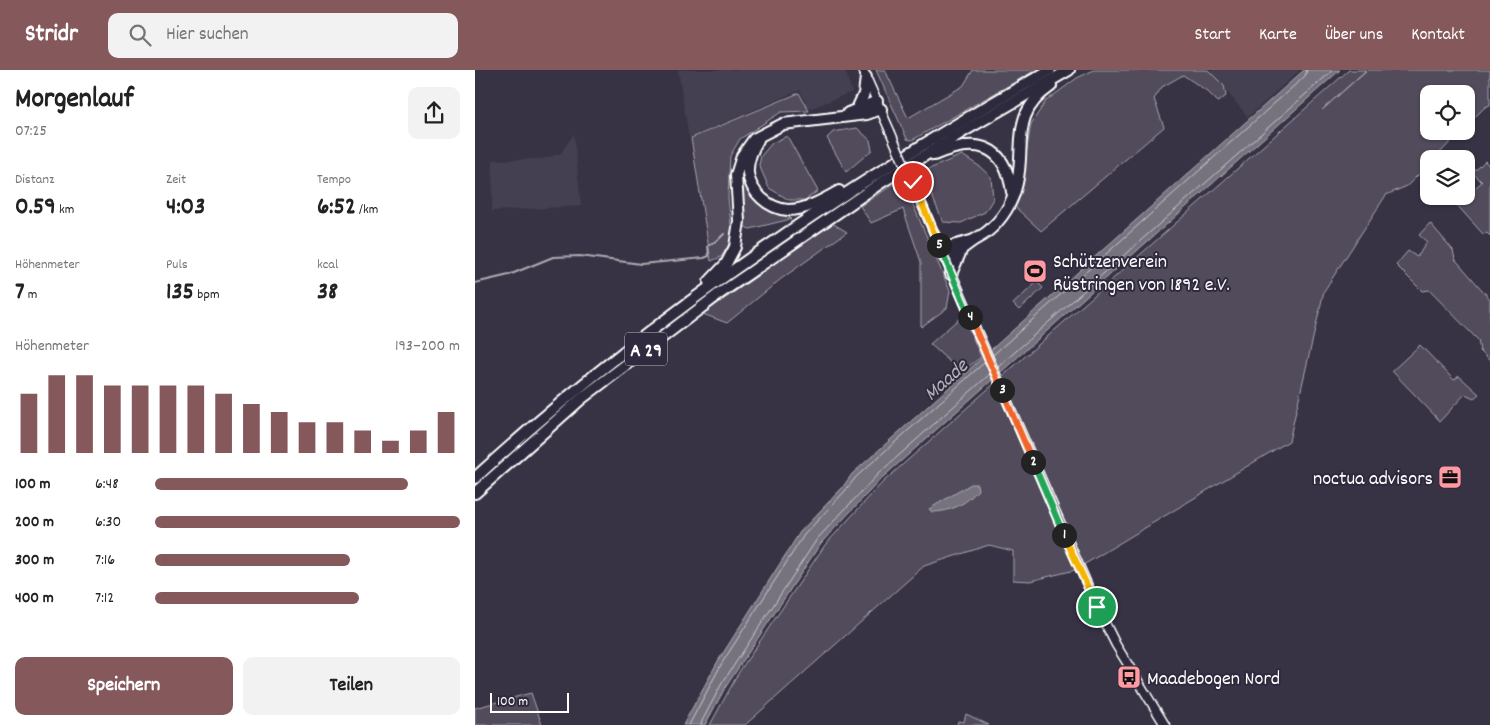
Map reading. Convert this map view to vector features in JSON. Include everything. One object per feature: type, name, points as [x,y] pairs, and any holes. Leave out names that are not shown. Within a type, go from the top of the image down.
[{"type":"highway","name":"A 29","points":[[475,478],[583,386],[685,305],[860,183],[1049,70]]},
{"type":"highway","name":"A 29","points":[[475,493],[581,399],[727,288],[882,182],[964,131],[1069,70]]},
{"type":"highway","points":[[943,254],[985,234],[1001,218],[1017,183],[1020,136],[1025,118],[1035,101],[1044,91],[1065,77],[1069,70]]},
{"type":"highway","points":[[857,109],[864,94],[864,74]]},
{"type":"highway","points":[[843,116],[857,109],[879,105]]},
{"type":"highway","points":[[685,305],[694,294],[718,274],[735,247],[739,229],[735,185],[737,165],[746,147],[754,139],[783,124],[867,114],[879,105]]},
{"type":"highway","points":[[761,135],[753,148],[748,172],[755,190],[769,204],[787,210],[800,209],[860,183]]},
{"type":"highway","points":[[882,182],[895,179],[935,155],[951,148],[968,145],[991,151],[1004,163],[1010,178],[1012,196]]},
{"type":"highway","points":[[951,274],[961,251],[973,241]]},
{"type":"highway","points":[[943,254],[961,251]]},
{"type":"main road","points":[[864,74],[913,182],[951,274],[1097,607],[1116,645],[1165,725]]},
{"type":"shaded area","points":[[678,70],[845,70],[852,92],[809,109],[800,90],[689,138]]},
{"type":"shaded area","points":[[876,70],[885,70],[908,118],[963,86],[973,70],[1036,70],[912,140],[907,139]]},
{"type":"shaded area","points":[[1094,70],[1208,70],[1224,86],[1226,96],[1218,102],[1207,91],[1183,75],[1162,87],[1154,99],[1164,127],[1041,231],[1015,207],[1020,191],[1031,124],[1046,101],[1077,78]]},
{"type":"shaded area","points":[[1209,70],[1300,70],[1248,117]]},
{"type":"shaded area","points":[[1349,70],[1366,70],[1322,110],[1367,70],[1490,70],[1490,105],[1485,107],[1475,117],[1475,85],[1420,85],[1420,140],[1452,140],[1443,150],[1420,150],[1420,173],[1407,186],[1386,195],[1324,291],[1289,441],[1075,570],[1030,581],[1013,580],[1013,551],[989,545],[924,566],[745,725],[710,725],[739,672],[825,545],[883,482]]},
{"type":"shaded area","points":[[799,93],[809,111],[781,112],[740,139],[730,156],[728,198],[732,233],[728,246],[721,257],[711,261],[691,138]]},
{"type":"shaded area","points":[[857,128],[870,140],[872,150],[846,172],[827,138],[833,132]]},
{"type":"shaded area","points":[[574,134],[581,206],[492,211],[493,160],[542,159],[560,154]]},
{"type":"shaded area","points":[[787,136],[818,191],[805,200],[789,200],[769,188],[759,165],[761,156],[772,143]]},
{"type":"shaded area","points":[[962,155],[979,166],[991,177],[993,199],[985,212],[961,223],[943,222],[922,172]]},
{"type":"shaded area","points":[[1485,161],[1490,167],[1490,236],[1487,233],[1483,234],[1457,205],[1475,205],[1475,188],[1482,182],[1475,175],[1475,171]]},
{"type":"shaded area","points":[[743,179],[744,185],[757,203],[791,219],[750,229],[745,227],[739,180]]},
{"type":"shaded area","points":[[902,179],[950,291],[947,308],[921,327],[921,262],[903,209],[871,223],[860,206]]},
{"type":"shaded area","points":[[832,223],[847,232],[781,279],[727,323],[703,314]]},
{"type":"shaded area","points":[[1430,223],[1453,250],[1455,259],[1490,299],[1490,361],[1480,351],[1478,340],[1429,290],[1422,291],[1396,265],[1408,251],[1417,257],[1427,242],[1419,235]]},
{"type":"shaded area","points":[[1037,282],[1043,288],[1019,310],[1013,304]]},
{"type":"shaded area","points":[[963,315],[981,357],[961,372],[930,344]]},
{"type":"shaded area","points":[[1420,345],[1454,380],[1459,376],[1479,394],[1474,398],[1465,394],[1440,421],[1392,371]]},
{"type":"shaded area","points":[[531,693],[542,725],[475,725],[475,708]]},
{"type":"shaded area","points":[[966,714],[989,725],[957,725],[958,721],[964,722]]},
{"type":"water","points":[[1304,70],[1340,70],[882,478],[821,543],[725,688],[705,725],[683,725],[718,661],[800,532],[842,488],[852,474]]},
{"type":"water","points":[[971,484],[977,484],[978,490],[963,503],[946,511],[932,512],[929,509]]},
{"type":"waterway","points":[[475,283],[509,275],[553,257],[580,256],[641,264],[704,258],[709,256],[708,246],[724,234]]},
{"type":"place","name":"Schützenverein Rüstringen von 1892 e.V.","points":[[1035,271]]},
{"type":"place","name":"noctua advisors","points":[[1450,477]]},
{"type":"place","name":"Maadebogen Nord","points":[[1129,677]]},
{"type":"route","points":[[913,182],[951,274],[1097,607]]},
{"type":"water label","name":"Maade","points":[[945,379]]}]
